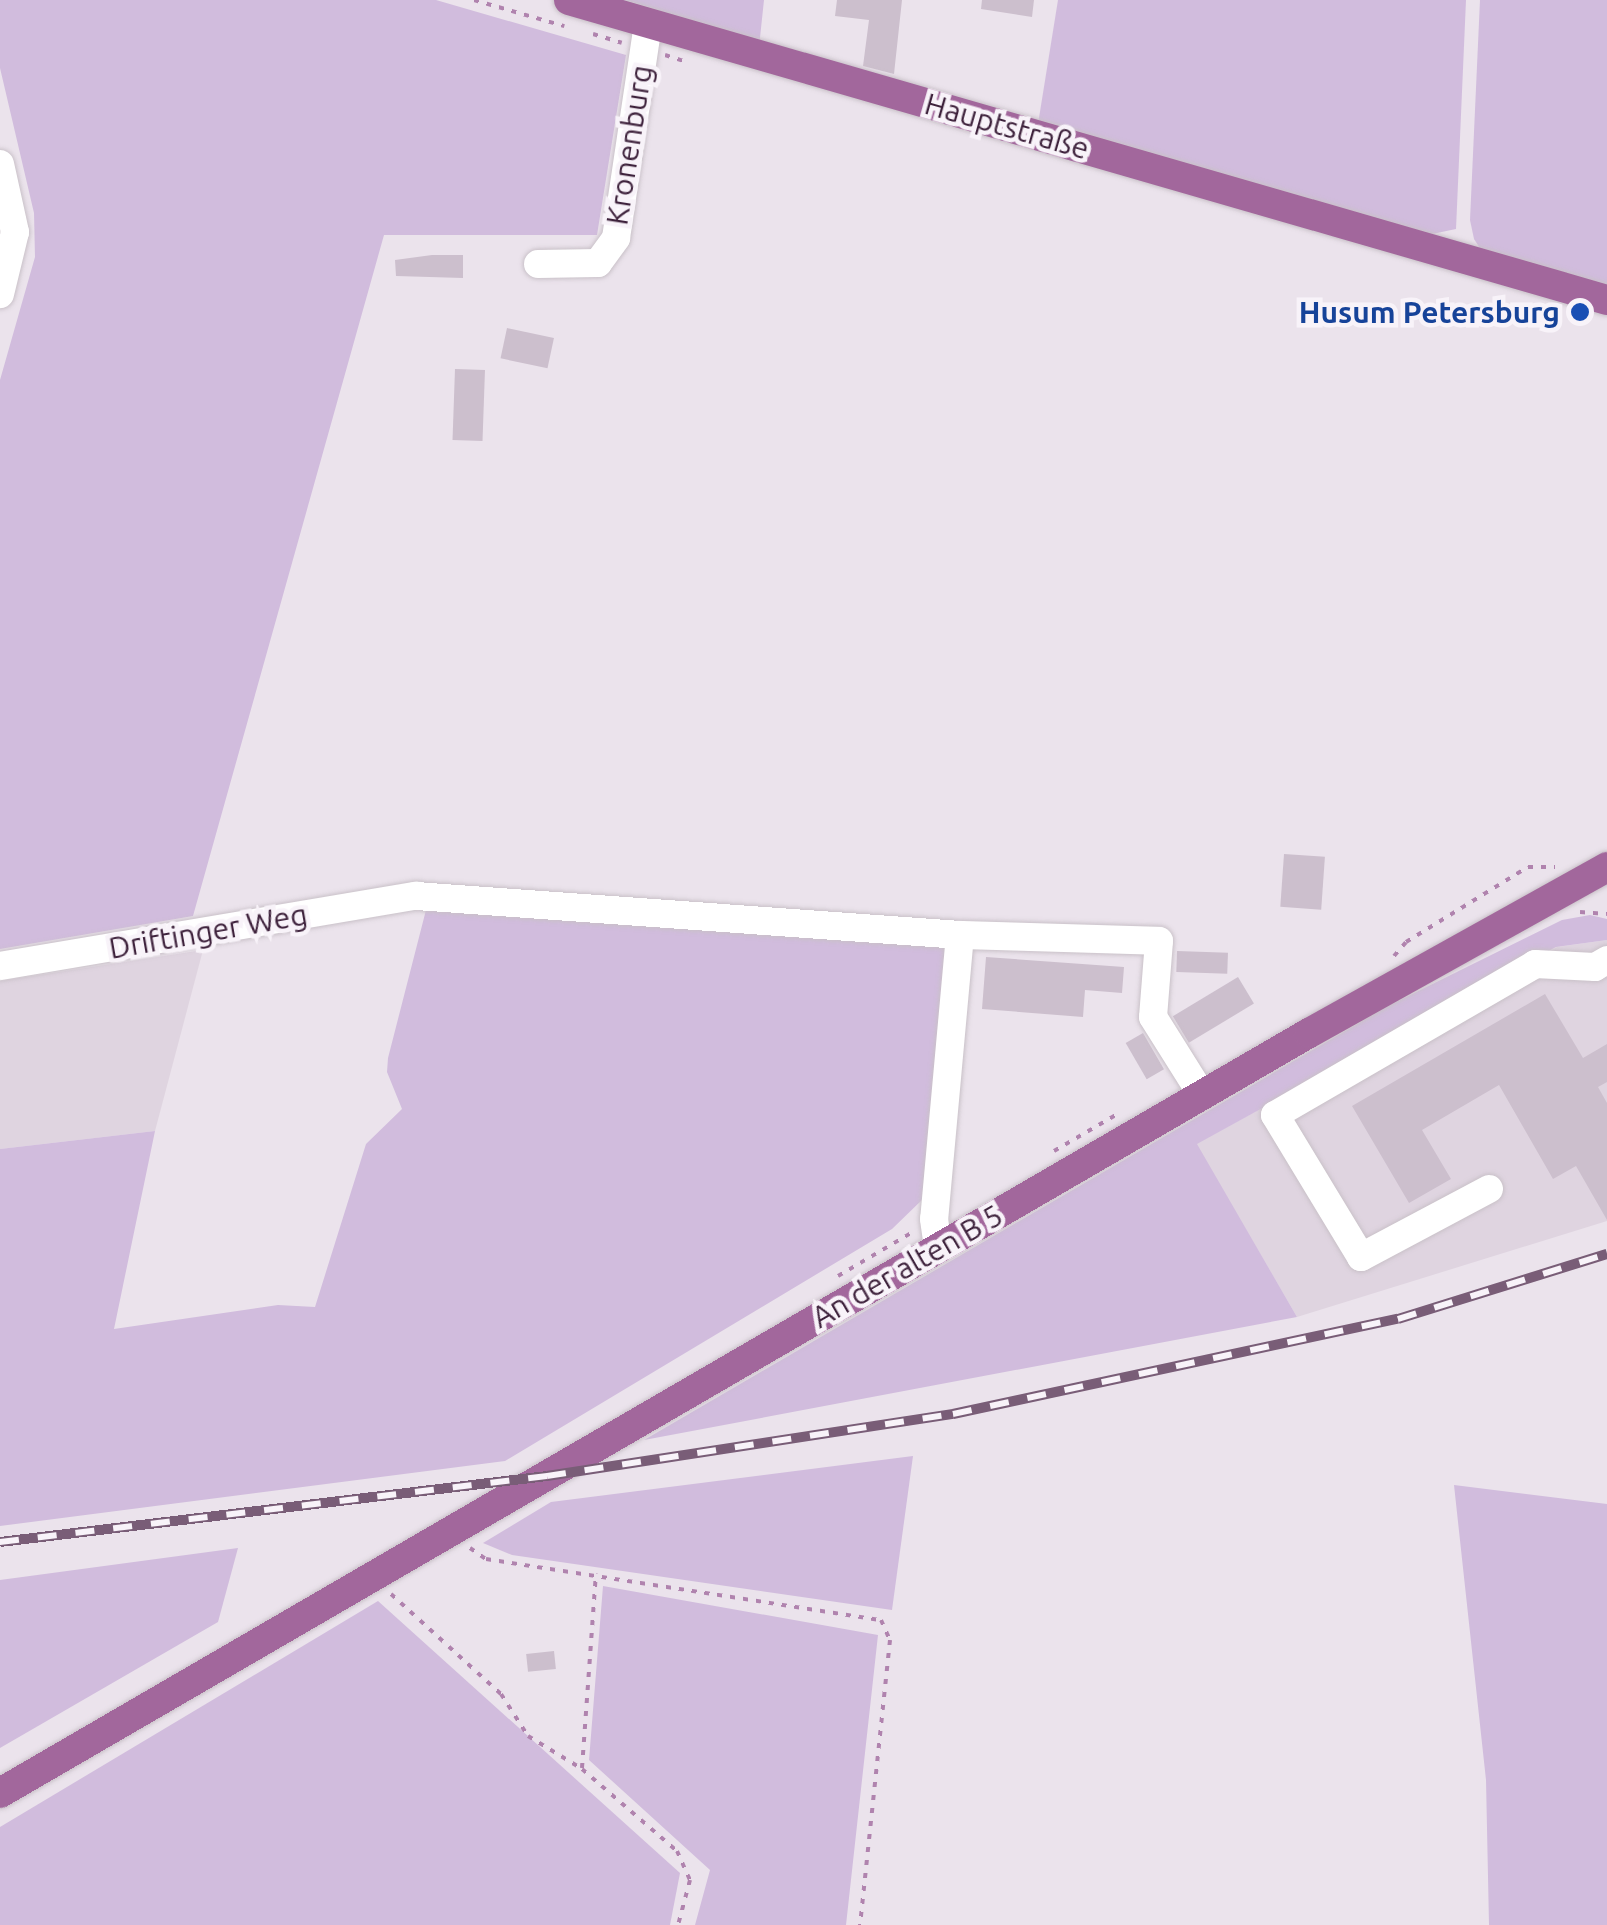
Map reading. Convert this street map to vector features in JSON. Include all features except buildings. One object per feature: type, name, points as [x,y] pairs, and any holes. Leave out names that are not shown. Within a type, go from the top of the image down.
[{"type":"main road","name":"Hauptstraße","points":[[569,0],[1607,300]]},
{"type":"main road","name":"An der alten B 5","points":[[0,1793],[1202,1095],[1607,868]]},
{"type":"street","name":"Kronenburg","points":[[538,264],[598,263],[616,238],[648,23]]},
{"type":"street","points":[[0,164],[16,232],[0,294]]},
{"type":"street","name":"Driftinger Weg","points":[[0,966],[416,896],[960,935],[1158,941],[1154,1017],[1202,1095]]},
{"type":"street","points":[[938,1248],[934,1219],[960,935]]},
{"type":"street","points":[[1489,1190],[1361,1257],[1275,1115],[1535,964],[1595,968],[1607,960]]},
{"type":"path","points":[[452,1530],[486,1559],[881,1620],[887,1626],[860,1925]]},
{"type":"path","points":[[582,1769],[596,1574]]},
{"type":"path","points":[[373,1577],[501,1694],[528,1736],[582,1769],[677,1851],[690,1880],[678,1925]]},
{"type":"shaded area","points":[[0,0],[436,0],[626,55],[597,235],[384,235],[193,916],[0,949],[0,380],[35,257],[34,213],[0,68]]},
{"type":"shaded area","points":[[625,0],[764,0],[759,47],[655,9]]},
{"type":"shaded area","points":[[1058,0],[1466,0],[1456,229],[1432,234],[1038,124]]},
{"type":"shaded area","points":[[1480,0],[1607,0],[1607,287],[1483,253],[1474,239],[1470,220]]},
{"type":"shaded area","points":[[426,910],[948,945],[924,1198],[892,1229],[505,1461],[0,1526],[0,1149],[155,1131],[114,1329],[278,1305],[315,1307],[366,1144],[402,1109],[387,1072],[388,1058]]},
{"type":"shaded area","points":[[1590,915],[1607,919],[1607,940],[1556,947],[1197,1144],[1297,1317],[644,1440],[1388,1006],[1562,920]]},
{"type":"shaded area","points":[[1607,940],[1607,1221],[1297,1317],[1196,1144],[1557,947]]},
{"type":"shaded area","points":[[203,950],[155,1131],[0,1149],[0,981]]},
{"type":"shaded area","points":[[913,1456],[892,1610],[512,1555],[483,1543],[551,1502]]},
{"type":"shaded area","points":[[1454,1485],[1607,1504],[1607,1925],[1489,1925],[1486,1780]]},
{"type":"shaded area","points":[[238,1548],[218,1622],[0,1748],[0,1580]]},
{"type":"shaded area","points":[[603,1586],[878,1635],[846,1925],[695,1925],[710,1870],[589,1760]]},
{"type":"shaded area","points":[[378,1601],[680,1873],[670,1925],[0,1925],[0,1827]]},
{"type":"railway","points":[[0,1542],[547,1476],[953,1414],[1398,1319],[1607,1254]]},
{"type":"place","name":"Husum Petersburg","points":[[1580,312]]}]
